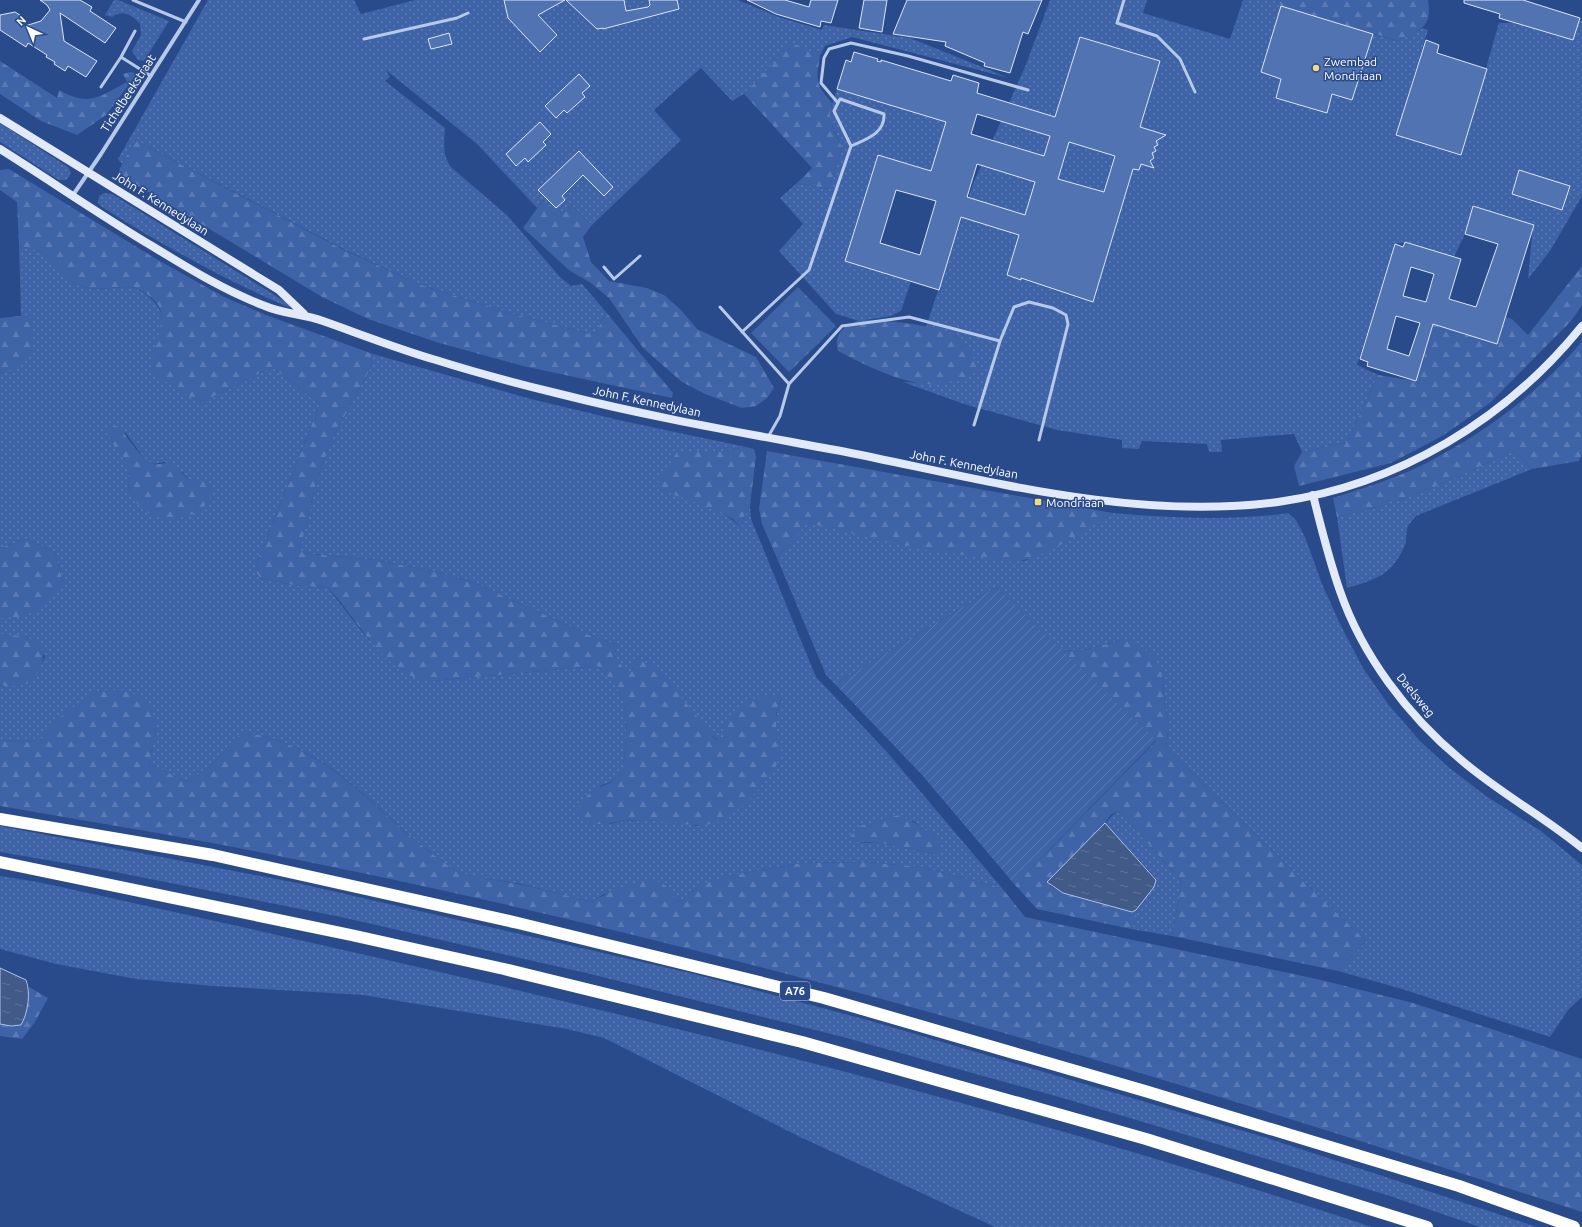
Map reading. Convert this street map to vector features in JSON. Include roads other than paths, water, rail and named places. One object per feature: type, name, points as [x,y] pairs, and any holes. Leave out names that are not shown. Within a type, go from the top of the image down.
[{"type":"highway","name":"A76","points":[[0,819],[213,855],[518,923],[824,998],[1145,1091],[1459,1186],[1574,1227]]},
{"type":"highway","points":[[0,862],[211,905],[428,952],[802,1042],[1146,1139],[1427,1227]]},
{"type":"street","name":"Tichelbeekstraat","points":[[73,196],[199,0]]},
{"type":"street","name":"John F. Kennedylaan","points":[[0,118],[279,290],[304,314]]},
{"type":"street","name":"John F. Kennedylaan","points":[[0,149],[196,273],[269,308],[304,314],[433,360],[563,395],[1044,492],[1128,503],[1171,507],[1230,506],[1277,502],[1313,495],[1365,480],[1400,467],[1464,433],[1490,415],[1526,386],[1582,326]]},
{"type":"street","name":"Daelsweg","points":[[1313,495],[1332,567],[1345,604],[1368,650],[1400,698],[1438,741],[1460,760],[1582,848]]},
{"type":"lane","points":[[133,0],[186,22]]},
{"type":"lane","points":[[1124,0],[1117,23],[1157,36],[1180,58],[1195,92]]},
{"type":"lane","points":[[364,39],[457,18],[468,13]]},
{"type":"lane","points":[[101,87],[135,31]]},
{"type":"lane","points":[[838,103],[821,83],[824,58],[829,49],[851,43],[908,56],[1028,90]]},
{"type":"lane","points":[[121,56],[151,76]]},
{"type":"lane","points":[[742,332],[809,270],[851,146],[834,111],[840,99],[884,114],[884,122],[877,133],[851,146]]},
{"type":"lane","points":[[604,267],[614,279],[640,256]]},
{"type":"lane","points":[[974,425],[1000,341],[1014,307],[1029,302],[1053,308],[1066,315],[1068,324],[1039,440]]},
{"type":"lane","points":[[720,307],[789,384]]},
{"type":"lane","points":[[768,437],[780,416],[789,384],[842,326],[909,316],[1000,341]]},
{"type":"water","points":[[1105,823],[1156,880],[1154,887],[1136,910],[1132,912],[1063,893],[1047,882]]},
{"type":"water","points":[[0,968],[26,980],[28,985],[28,1003],[21,1025],[11,1026],[0,1024]]},
{"type":"place","name":"Zwembad Mondriaan","points":[[1316,68]]},
{"type":"place","name":"Mondriaan","points":[[1038,502]]}]
